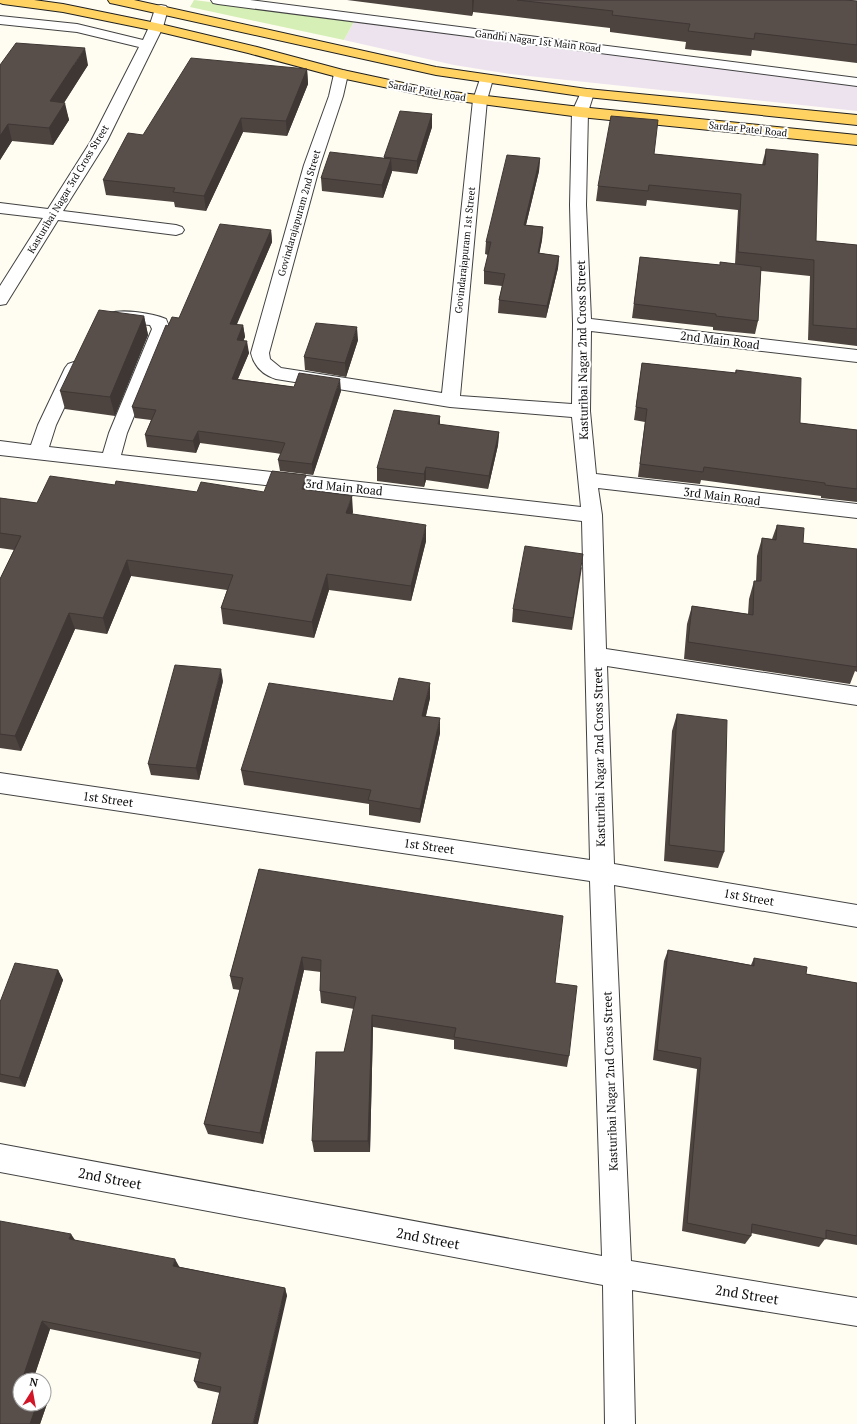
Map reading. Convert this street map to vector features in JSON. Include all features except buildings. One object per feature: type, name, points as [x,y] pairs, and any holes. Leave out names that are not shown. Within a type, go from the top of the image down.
[{"type":"main road","name":"Sardar Patel Road","points":[[3,0],[63,8],[156,27],[252,50],[340,74],[436,94],[480,100],[584,102],[857,120]]},
{"type":"main road","name":"Sardar Patel Road","points":[[115,0],[436,71],[486,79],[584,102],[857,140]]},
{"type":"street","name":"Gandhi Nagar 1st Main Road","points":[[218,0],[857,82]]},
{"type":"street","name":"Kasturibai Nagar 3rd Cross Street","points":[[0,300],[99,140],[156,27],[161,9]]},
{"type":"street","points":[[0,20],[77,28],[147,45]]},
{"type":"street","name":"Govindarajapuram 2nd Street","points":[[340,74],[336,96],[312,165],[260,353],[262,362],[276,373],[450,401]]},
{"type":"street","name":"Govindarajapuram 1st Street","points":[[450,401],[480,100],[486,79]]},
{"type":"street","name":"Kasturibai Nagar 2nd Cross Street","points":[[584,102],[578,205],[582,324],[581,411],[587,480],[592,514],[602,872],[617,1273],[620,1424]]},
{"type":"street","points":[[0,208],[176,230]]},
{"type":"street","points":[[101,319],[110,316],[153,320],[160,323],[161,329],[118,433],[110,461]]},
{"type":"street","name":"2nd Main Road","points":[[582,324],[857,356]]},
{"type":"street","points":[[38,453],[47,425],[82,353]]},
{"type":"street","points":[[450,401],[581,411]]},
{"type":"street","name":"3rd Main Road","points":[[0,448],[592,514]]},
{"type":"street","name":"3rd Main Road","points":[[587,480],[857,511]]},
{"type":"street","points":[[597,656],[857,696]]},
{"type":"street","name":"1st Street","points":[[0,783],[602,872],[857,916]]},
{"type":"street","name":"2nd Street","points":[[0,1158],[617,1273],[857,1312]]},
{"type":"shaded area","points":[[355,20],[857,83],[857,111],[510,74],[454,65],[344,40]]},
{"type":"green space","points":[[194,0],[355,20],[344,40],[190,7]]}]
